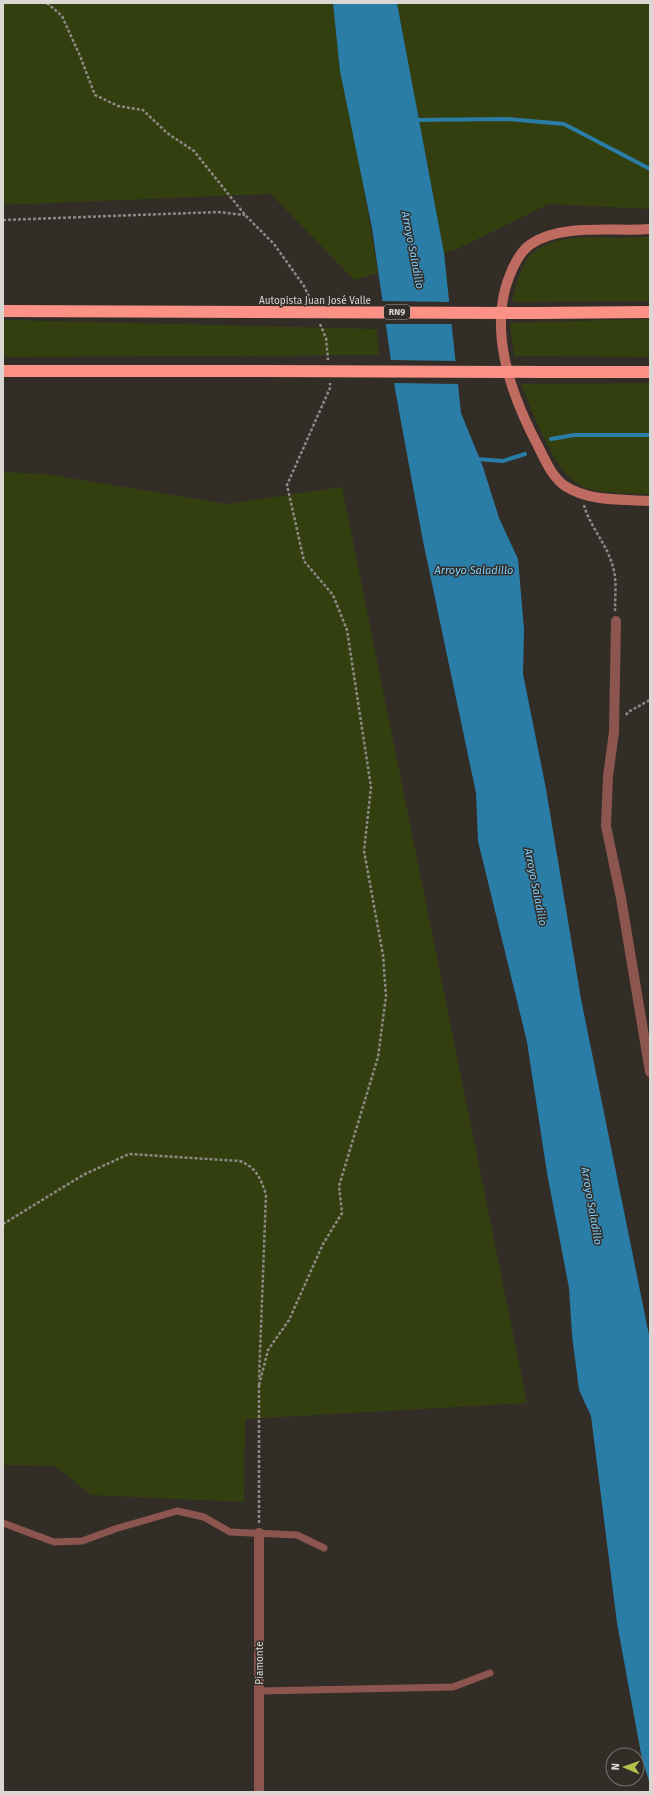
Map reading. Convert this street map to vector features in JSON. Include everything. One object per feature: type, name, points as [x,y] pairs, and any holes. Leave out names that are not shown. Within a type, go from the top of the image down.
[{"type":"highway","name":"Autopista Juan José Valle","points":[[3,311],[650,312]]},
{"type":"highway","points":[[3,371],[650,372]]},
{"type":"main road","points":[[650,229],[628,231],[591,230],[557,233],[531,244],[517,261],[506,283],[503,298],[502,344],[514,391],[532,436],[549,467],[564,485],[581,495],[604,499],[650,501]]},
{"type":"street","points":[[616,621],[614,732],[608,776],[606,826],[621,898],[638,1008],[650,1072]]},
{"type":"street","name":"Piamonte","points":[[259,1533],[259,1792]]},
{"type":"lane","points":[[3,1523],[54,1542],[82,1541],[118,1528],[177,1511],[204,1517],[230,1532],[297,1534],[324,1548]]},
{"type":"lane","points":[[260,1691],[453,1687],[490,1673]]},
{"type":"path","points":[[47,3],[62,16],[95,95],[118,106],[143,110],[167,133],[194,151],[245,215],[274,244],[304,286],[312,306]]},
{"type":"path","points":[[3,220],[218,212],[245,215]]},
{"type":"path","points":[[318,319],[326,338],[328,366]]},
{"type":"path","points":[[259,1385],[268,1350],[289,1320],[322,1244],[342,1213],[339,1186],[378,1057],[386,996],[383,955],[364,851],[371,787],[347,630],[333,595],[304,561],[287,485],[330,388],[330,381]]},
{"type":"path","points":[[581,495],[587,515],[604,543],[614,568],[616,621]]},
{"type":"path","points":[[614,732],[628,712],[650,700]]},
{"type":"path","points":[[3,1224],[83,1175],[129,1154],[240,1161],[252,1166],[260,1178],[266,1194],[259,1385],[259,1533]]},
{"type":"green space","points":[[3,3],[333,3],[378,273],[354,280],[271,194],[3,205]]},
{"type":"green space","points":[[397,3],[650,3],[650,209],[549,204],[457,249],[444,253]]},
{"type":"green space","points":[[650,236],[650,301],[512,302],[517,282],[526,262],[534,252],[546,245],[559,240],[574,238]]},
{"type":"green space","points":[[650,319],[650,357],[514,356],[510,323]]},
{"type":"green space","points":[[3,320],[377,329],[379,355],[3,357]]},
{"type":"green space","points":[[650,383],[650,494],[601,491],[586,488],[575,482],[564,471],[546,443],[521,384]]},
{"type":"green space","points":[[3,472],[45,474],[227,504],[342,487],[527,1403],[245,1419],[244,1502],[91,1495],[55,1466],[3,1465]]},
{"type":"water","name":"Arroyo Saladillo","points":[[333,3],[397,3],[444,253],[461,413],[483,467],[499,518],[518,559],[524,629],[523,674],[546,789],[581,999],[650,1340],[650,1784],[645,1768],[645,1747],[640,1747],[617,1623],[591,1416],[579,1390],[572,1335],[569,1288],[547,1173],[527,1042],[478,841],[476,793],[423,541],[395,389],[372,228],[340,71]]},
{"type":"pier","points":[[381,301],[451,302],[454,324],[384,324]]},
{"type":"pier","points":[[389,360],[457,361],[460,384],[393,383]]},
{"type":"waterway","points":[[414,120],[507,119],[564,124],[650,169]]},
{"type":"waterway","points":[[551,439],[574,435],[650,435]]},
{"type":"waterway","points":[[476,459],[503,461],[525,454]]}]
